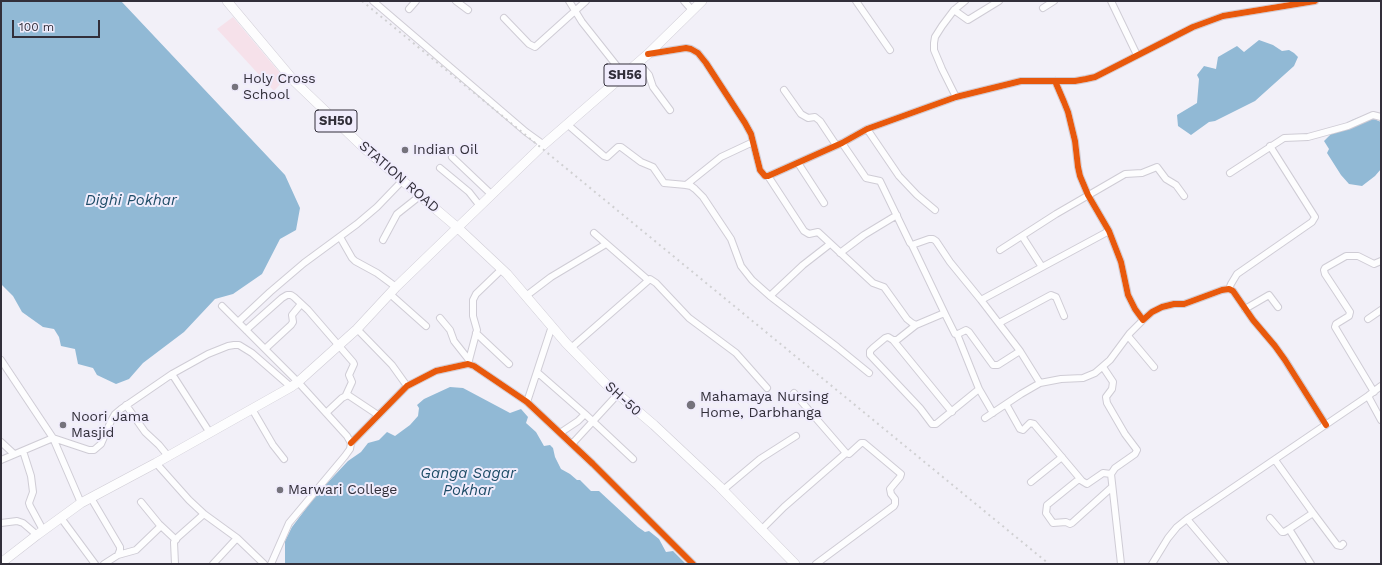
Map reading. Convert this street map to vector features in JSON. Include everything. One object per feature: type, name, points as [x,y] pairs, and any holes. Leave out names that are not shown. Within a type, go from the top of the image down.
[{"type":"main road","name":"STATION ROAD","points":[[227,1],[294,80],[365,149],[458,228]]},
{"type":"main road","name":"SH56","points":[[458,228],[544,145],[648,54],[702,1]]},
{"type":"main road","name":"SH-50","points":[[458,228],[502,269],[571,348],[606,384],[659,430],[723,490],[795,564]]},
{"type":"main road","points":[[1,563],[81,503],[210,433],[295,384],[357,329],[393,290],[458,228]]},
{"type":"street","points":[[373,1],[526,132],[544,145]]},
{"type":"street","points":[[409,8],[416,1]]},
{"type":"street","points":[[456,1],[468,10]]},
{"type":"street","points":[[569,1],[624,75]]},
{"type":"street","points":[[504,18],[529,44],[535,47],[586,1]]},
{"type":"street","points":[[684,1],[692,10]]},
{"type":"street","points":[[856,1],[890,50]]},
{"type":"street","points":[[956,97],[942,69],[934,43],[935,37],[954,10],[964,1]]},
{"type":"street","points":[[954,10],[968,20],[999,1]]},
{"type":"street","points":[[1043,8],[1054,1]]},
{"type":"street","points":[[1111,1],[1137,55]]},
{"type":"street","points":[[768,176],[839,144],[867,129],[956,97],[1021,81],[1075,81],[1095,77],[1193,27],[1223,16],[1315,1]]},
{"type":"street","points":[[648,54],[686,48],[698,53],[745,123],[753,142],[760,170],[765,176],[768,176],[804,231],[809,234],[818,232],[873,283],[881,285],[887,290],[907,319],[916,325]]},
{"type":"street","points":[[638,62],[649,75],[653,87],[670,110]]},
{"type":"street","points":[[1055,81],[1068,112],[1075,141],[1080,176],[1088,195],[1109,231],[1121,262],[1128,295],[1135,310],[1143,320]]},
{"type":"street","points":[[784,90],[801,114],[808,118],[815,117],[820,121],[866,178],[880,181],[956,334],[979,389],[993,413]]},
{"type":"street","points":[[1230,173],[1284,138],[1308,137],[1348,126],[1373,115],[1381,117]]},
{"type":"street","points":[[567,124],[604,156],[607,156],[618,147],[621,147],[641,162],[653,166],[664,183],[686,185],[695,189],[731,239],[741,266],[752,280],[770,296],[838,346],[869,373]]},
{"type":"street","points":[[867,129],[899,176],[917,195],[935,210]]},
{"type":"street","points":[[686,185],[721,157],[753,142]]},
{"type":"street","points":[[1229,289],[1238,274],[1312,222],[1315,217],[1270,146]]},
{"type":"street","points":[[452,157],[492,195]]},
{"type":"street","points":[[798,163],[824,203]]},
{"type":"street","points":[[1000,250],[1088,195],[1125,174],[1142,173],[1157,167],[1166,179],[1176,185],[1184,196]]},
{"type":"street","points":[[440,168],[470,192],[480,206]]},
{"type":"street","points":[[238,322],[298,268],[377,207],[403,180]]},
{"type":"street","points":[[383,240],[397,214],[421,195]]},
{"type":"street","points":[[840,253],[864,235],[897,215]]},
{"type":"street","points":[[981,300],[1109,231]]},
{"type":"street","points":[[594,233],[648,280],[650,279],[656,282],[689,318],[736,353],[767,388]]},
{"type":"street","points":[[1022,236],[1042,267]]},
{"type":"street","points":[[340,237],[352,258],[378,273],[426,326]]},
{"type":"street","points":[[912,245],[929,239],[936,241],[950,262],[1020,351],[1040,383]]},
{"type":"street","points":[[526,296],[551,278],[606,244]]},
{"type":"street","points":[[770,296],[803,265],[830,244]]},
{"type":"street","points":[[1374,392],[1335,328],[1336,324],[1348,316],[1350,312],[1325,274],[1324,270],[1346,256],[1358,256],[1374,264],[1381,261]]},
{"type":"street","points":[[468,362],[477,327],[473,316],[474,296],[502,269]]},
{"type":"street","points":[[571,348],[648,280]]},
{"type":"street","points":[[985,418],[1040,383],[1061,379],[1083,378],[1103,368],[1116,354],[1128,336],[1152,312],[1162,307],[1184,304],[1222,290],[1229,289],[1233,291],[1245,309],[1285,360],[1326,425]]},
{"type":"street","points":[[246,330],[287,295],[291,295],[301,304],[339,345],[354,364],[349,375],[352,382],[346,395],[326,413]]},
{"type":"street","points":[[999,323],[1048,296],[1054,295],[1064,316]]},
{"type":"street","points":[[1245,309],[1268,295],[1278,307]]},
{"type":"street","points":[[265,349],[291,325],[293,322],[292,314],[301,304]]},
{"type":"street","points":[[222,306],[265,349],[295,384],[326,413],[347,436],[351,443]]},
{"type":"street","points":[[1368,319],[1381,310]]},
{"type":"street","points":[[894,340],[897,340],[916,325],[945,314]]},
{"type":"street","points":[[440,318],[450,330],[454,340],[468,362],[527,402],[593,464],[693,564]]},
{"type":"street","points":[[527,402],[552,326]]},
{"type":"street","points":[[357,329],[392,365],[407,386]]},
{"type":"street","points":[[956,334],[966,330],[970,332],[992,364],[995,366],[1020,351]]},
{"type":"street","points":[[476,333],[509,364]]},
{"type":"street","points":[[1128,336],[1154,367]]},
{"type":"street","points":[[952,412],[894,340],[888,337],[885,338],[870,351],[870,355],[920,408],[933,425],[952,412],[979,389]]},
{"type":"street","points":[[1,460],[53,438],[89,450],[94,450],[100,444],[115,414],[126,405],[172,374],[208,354],[234,344],[239,345],[252,353],[295,384]]},
{"type":"street","points":[[1,360],[3,368],[53,438],[81,503]]},
{"type":"street","points":[[271,564],[290,523],[345,456],[350,449],[351,443],[378,414],[407,386],[436,370],[468,362]]},
{"type":"street","points":[[1103,368],[1113,382],[1112,389],[1106,397],[1107,403],[1125,434],[1137,450],[1135,454],[1115,468],[1111,474],[1121,564]]},
{"type":"street","points":[[537,372],[586,414],[633,459]]},
{"type":"street","points":[[172,374],[210,433]]},
{"type":"street","points":[[1152,564],[1168,538],[1187,519],[1381,386]]},
{"type":"street","points":[[794,393],[846,453]]},
{"type":"street","points":[[572,444],[618,394]]},
{"type":"street","points":[[346,395],[350,395],[378,414]]},
{"type":"street","points":[[1368,396],[1381,420]]},
{"type":"street","points":[[1006,404],[1020,429],[1023,430],[1033,423],[1079,479],[1085,483],[1087,484],[1103,473],[1111,474]]},
{"type":"street","points":[[126,405],[145,432],[168,456]]},
{"type":"street","points":[[252,409],[273,445],[284,459]]},
{"type":"street","points":[[560,433],[586,414]]},
{"type":"street","points":[[723,490],[760,459],[796,436]]},
{"type":"street","points":[[1,442],[14,454]]},
{"type":"street","points":[[761,530],[784,507],[846,453],[849,454],[861,443],[864,443],[900,472],[900,477],[890,489],[891,494],[895,499],[895,504],[816,564]]},
{"type":"street","points":[[23,451],[31,476],[33,492],[29,503],[40,533]]},
{"type":"street","points":[[1031,482],[1062,457]]},
{"type":"street","points":[[1275,460],[1337,545],[1341,546],[1343,544]]},
{"type":"street","points":[[156,463],[189,500],[204,514],[237,538],[264,564]]},
{"type":"street","points":[[1079,479],[1047,505],[1046,513],[1053,523],[1066,522],[1072,524],[1112,487]]},
{"type":"street","points":[[91,498],[120,547],[118,555]]},
{"type":"street","points":[[141,502],[161,526],[176,540]]},
{"type":"street","points":[[1270,518],[1282,532],[1284,532],[1313,513]]},
{"type":"street","points":[[175,564],[173,550],[174,542],[204,514]]},
{"type":"street","points":[[61,518],[96,564]]},
{"type":"street","points":[[1187,519],[1225,564]]},
{"type":"street","points":[[1,523],[17,521],[23,522],[40,533]]},
{"type":"street","points":[[104,564],[118,555],[136,550],[161,526]]},
{"type":"street","points":[[1289,529],[1311,564]]},
{"type":"street","points":[[213,564],[237,538]]},
{"type":"shaded area","points":[[233,17],[285,79],[274,91],[217,29]]},
{"type":"water","name":"Dighi Pokhar","points":[[1,1],[121,1],[285,175],[300,208],[296,230],[280,239],[262,274],[233,294],[215,299],[184,332],[143,363],[129,379],[116,384],[97,375],[93,368],[78,364],[75,349],[61,346],[59,337],[54,329],[43,327],[22,312],[13,296],[1,284]]},
{"type":"water","points":[[1259,40],[1273,45],[1282,51],[1289,50],[1294,53],[1298,57],[1294,66],[1255,101],[1215,121],[1209,122],[1191,135],[1178,126],[1177,115],[1197,103],[1199,79],[1197,75],[1204,66],[1216,69],[1218,57],[1237,46],[1244,52]]},
{"type":"water","points":[[1365,115],[1381,122],[1381,169],[1375,176],[1362,186],[1349,184],[1341,175],[1327,153],[1329,149],[1324,141],[1336,129],[1342,129],[1352,120]]},
{"type":"water","name":"Ganga Sagar Pokhar","points":[[450,387],[463,388],[510,413],[521,409],[528,417],[526,423],[536,432],[544,446],[550,445],[553,448],[555,457],[561,469],[577,480],[580,480],[591,491],[599,491],[638,527],[645,532],[649,531],[659,539],[666,552],[673,551],[686,564],[285,564],[285,541],[292,527],[317,494],[348,461],[361,452],[368,443],[379,440],[387,432],[395,436],[410,425],[418,416],[419,408],[417,405],[424,399]]},
{"type":"railway","points":[[362,1],[1049,564]]},
{"type":"cycle path","points":[[648,54],[686,48],[698,53],[745,123],[751,134],[760,170],[765,176],[768,176],[842,143],[867,129],[956,97],[1021,81],[1075,81],[1095,77],[1193,27],[1223,16],[1315,1]]},
{"type":"cycle path","points":[[1055,81],[1068,112],[1075,141],[1080,176],[1088,195],[1109,231],[1121,262],[1128,295],[1135,309],[1143,320],[1152,312],[1162,307],[1174,304],[1184,304],[1222,290],[1229,289],[1233,291],[1253,320],[1285,360],[1326,425]]},
{"type":"cycle path","points":[[351,443],[407,386],[436,371],[468,364],[474,366],[527,402],[593,464],[693,564]]},
{"type":"place","name":"Holy Cross School","points":[[235,87]]},
{"type":"place","name":"Indian Oil","points":[[405,150]]},
{"type":"place","name":"Mahamaya Nursing Home, Darbhanga","points":[[691,405]]},
{"type":"place","name":"Noori Jama Masjid","points":[[63,425]]},
{"type":"place","name":"Marwari College","points":[[280,490]]}]
